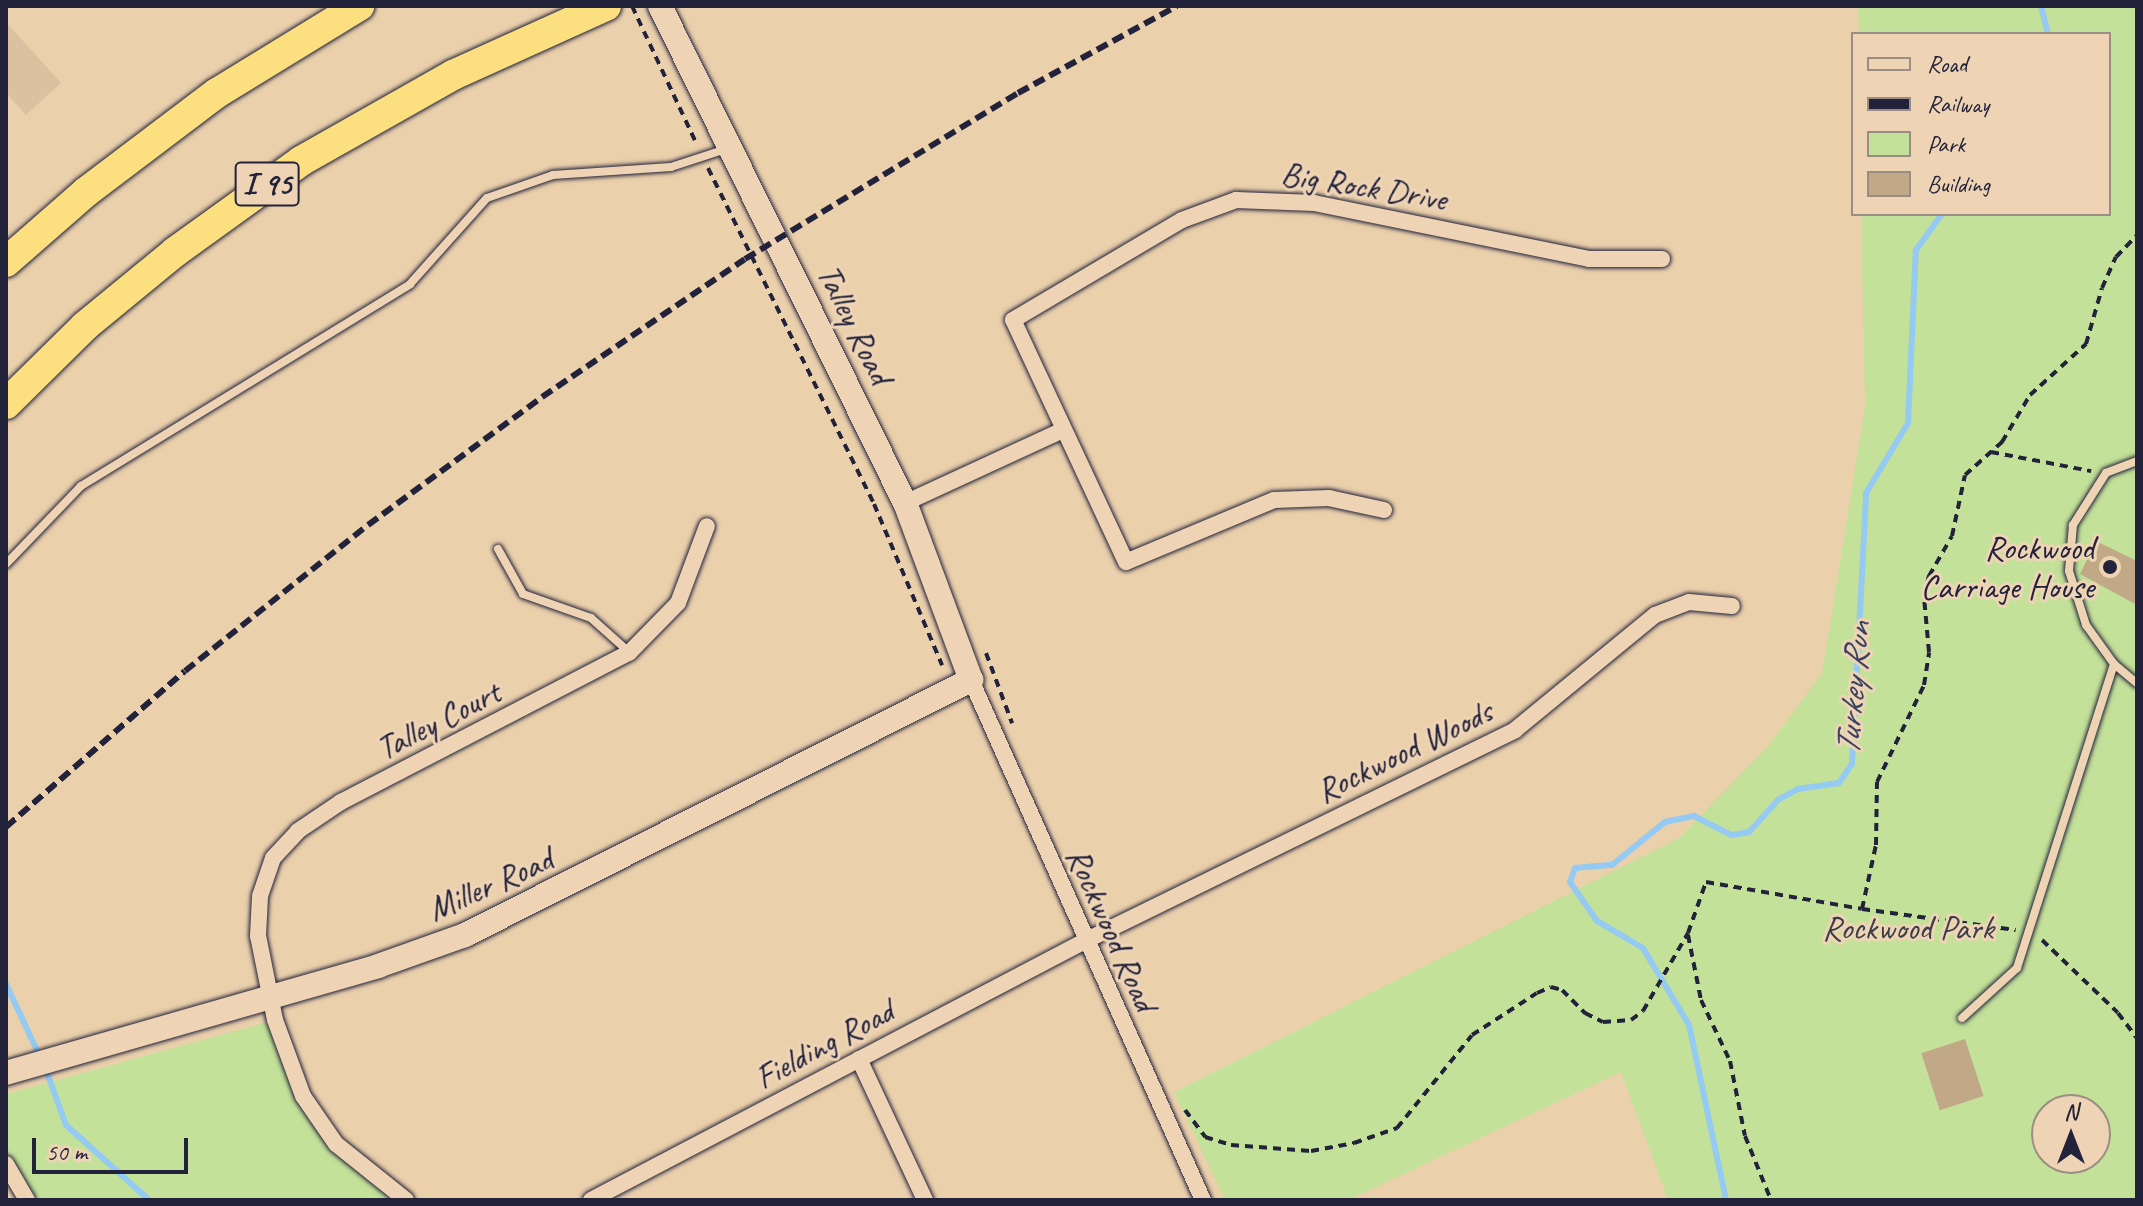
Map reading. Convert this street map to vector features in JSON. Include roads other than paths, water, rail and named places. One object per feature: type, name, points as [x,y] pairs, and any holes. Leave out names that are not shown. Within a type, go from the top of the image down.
[{"type":"highway","points":[[6,262],[86,192],[217,93],[359,6]]},
{"type":"highway","name":"I 95","points":[[6,404],[85,326],[216,219],[395,107],[566,21],[606,6]]},
{"type":"street","name":"Talley Road","points":[[660,6],[905,503],[971,680]]},
{"type":"street","name":"Big Rock Drive","points":[[1061,431],[1013,320],[1208,208],[1236,200],[1285,199],[1589,259],[1662,259]]},
{"type":"street","points":[[905,503],[1061,431],[1126,562],[1274,500],[1329,498],[1384,510]]},
{"type":"street","name":"Talley Court","points":[[406,1200],[356,1164],[317,1121],[303,1096],[270,997],[257,915],[265,877],[283,844],[341,802],[629,653],[678,603],[707,526]]},
{"type":"street","name":"Rockwood Woods","points":[[1085,941],[1515,730],[1655,615],[1689,602],[1732,606]]},
{"type":"street","name":"Rockwood Road","points":[[971,680],[1203,1200]]},
{"type":"street","name":"Miller Road","points":[[17,1070],[425,951],[500,920],[971,680]]},
{"type":"street","name":"Fielding Road","points":[[591,1200],[1085,941]]},
{"type":"street","points":[[859,1059],[925,1200]]},
{"type":"street","points":[[6,1164],[27,1200]]},
{"type":"lane","points":[[6,564],[81,486],[410,284],[487,198],[553,175],[671,167],[731,147]]},
{"type":"lane","points":[[2137,461],[2106,473],[2073,525],[2069,571],[2086,625],[2114,664],[2137,683]]},
{"type":"lane","points":[[498,549],[523,594],[591,618],[629,653]]},
{"type":"lane","points":[[1962,1018],[2017,968],[2114,664]]},
{"type":"waterway","name":"Turkey Run","points":[[2041,6],[2048,32]]},
{"type":"waterway","name":"Turkey Run","points":[[1726,1200],[1689,1025],[1643,948],[1597,921],[1570,882],[1575,868],[1612,865],[1665,822],[1694,816],[1731,835],[1749,832],[1778,800],[1798,789],[1839,783],[1852,764],[1866,493],[1908,423],[1916,250],[1941,216]]},
{"type":"waterway","points":[[6,984],[40,1057]]},
{"type":"waterway","points":[[45,1067],[66,1125],[149,1200]]},
{"type":"railway","points":[[6,827],[185,671],[368,525],[542,397],[745,259],[1018,93],[1177,6]]},
{"type":"place","name":"Rockwood Carriage House","points":[[2110,567]]},
{"type":"park label","name":"Rockwood Park","points":[[1908,928]]}]
